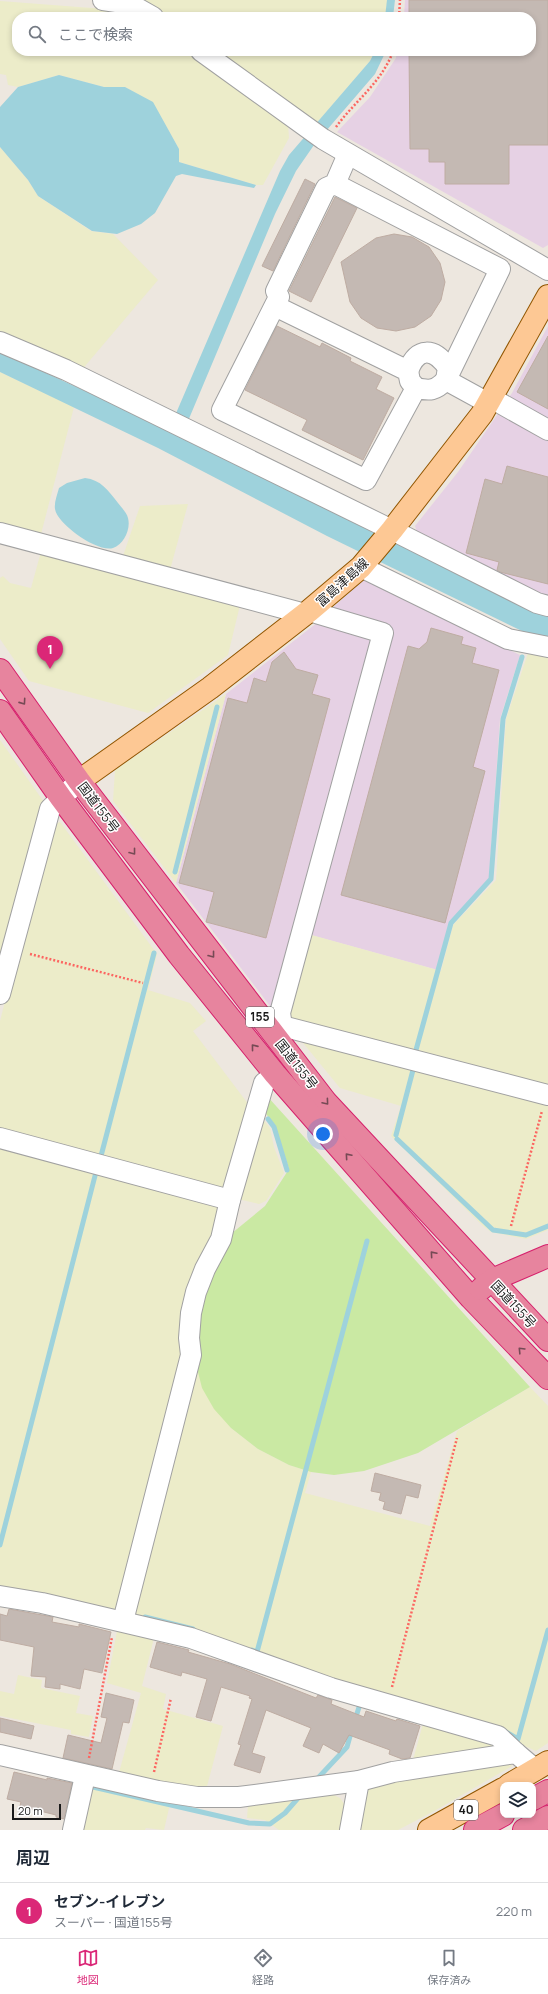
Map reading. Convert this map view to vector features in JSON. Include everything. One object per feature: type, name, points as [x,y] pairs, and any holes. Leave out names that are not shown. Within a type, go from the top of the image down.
[{"type":"highway","name":"国道155号","points":[[0,670],[79,781],[277,1029],[326,1102],[548,1340]]},
{"type":"highway","name":"国道155号","points":[[0,711],[61,798],[179,956],[275,1074],[471,1298],[548,1378]]},
{"type":"highway","points":[[471,1298],[492,1280],[548,1256]]},
{"type":"highway","points":[[536,1797],[548,1791]]},
{"type":"highway","points":[[475,1830],[500,1817]]},
{"type":"highway","points":[[524,1830],[548,1817]]},
{"type":"main road","name":"富島津島線","points":[[79,781],[210,688],[307,612],[361,567],[392,530],[482,414],[548,296]]},
{"type":"main road","points":[[514,1782],[542,1766]]},
{"type":"main road","name":"40","points":[[429,1830],[500,1791]]},
{"type":"street","points":[[103,0],[130,4],[144,12]]},
{"type":"street","points":[[208,56],[319,136],[548,270]]},
{"type":"street","points":[[348,154],[335,184],[326,188],[276,291],[279,297],[275,306],[222,410],[366,480],[412,379],[412,361],[422,353],[432,353],[441,358],[448,368],[446,380]]},
{"type":"street","points":[[275,306],[412,379],[428,390],[438,388],[446,380],[500,269],[335,184]]},
{"type":"street","points":[[0,342],[66,370],[537,603],[548,606]]},
{"type":"street","points":[[446,380],[548,430]]},
{"type":"street","points":[[0,533],[383,633],[280,1013],[277,1029],[547,1095]]},
{"type":"street","points":[[361,567],[508,639],[548,647]]},
{"type":"street","points":[[0,994],[50,809],[79,781]]},
{"type":"street","points":[[119,1620],[191,1355],[190,1332],[196,1292],[205,1269],[221,1239],[230,1200],[264,1082],[275,1074]]},
{"type":"street","points":[[0,1138],[230,1200]]},
{"type":"street","points":[[0,1596],[119,1620],[191,1638],[331,1688],[498,1736],[516,1753],[542,1766]]},
{"type":"street","points":[[0,1755],[85,1776],[150,1789],[197,1797],[239,1797],[359,1781],[393,1772],[516,1753]]},
{"type":"street","points":[[73,1830],[85,1776]]},
{"type":"street","points":[[350,1830],[359,1781]]},
{"type":"path","points":[[400,0],[400,12]]},
{"type":"path","points":[[319,136],[345,114],[370,88],[390,56]]},
{"type":"path","points":[[12,950],[143,983]]},
{"type":"path","points":[[511,1226],[547,1095]]},
{"type":"path","points":[[387,1704],[457,1438]]},
{"type":"path","points":[[85,1776],[119,1620]]},
{"type":"path","points":[[150,1789],[171,1698]]},
{"type":"shaded area","points":[[405,0],[548,0],[548,245],[543,248],[337,132],[370,97],[396,56],[536,56],[536,12],[404,12]]},
{"type":"shaded area","points":[[548,326],[548,601],[419,538],[415,526],[458,472],[512,393]]},
{"type":"shaded area","points":[[364,580],[520,655],[500,719],[489,878],[451,922],[438,970],[311,935],[391,627],[331,609]]},
{"type":"shaded area","points":[[318,622],[372,638],[273,1010],[176,883],[226,694]]},
{"type":"green space","points":[[139,0],[387,0],[386,12],[157,12]]},
{"type":"green space","points":[[0,1],[105,9],[121,12],[12,12],[12,56],[193,56],[288,124],[289,138],[263,185],[256,185],[179,162],[179,149],[153,103],[125,87],[104,87],[59,75],[18,87],[8,85],[6,75],[0,74]]},
{"type":"green space","points":[[220,56],[372,56],[370,61],[316,124]]},
{"type":"green space","points":[[0,147],[28,180],[38,196],[91,231],[113,234],[158,280],[80,372],[0,338]]},
{"type":"green space","points":[[0,372],[74,407],[40,538],[0,528]]},
{"type":"green space","points":[[188,504],[170,570],[122,559],[140,506]]},
{"type":"green space","points":[[42,548],[241,601],[228,655],[148,713],[29,681],[0,639],[0,578],[3,576],[10,583],[31,588]]},
{"type":"green space","points":[[530,647],[548,652],[548,1091],[284,1017],[308,934],[441,971],[453,925],[496,880],[506,719]]},
{"type":"green space","points":[[226,694],[176,883],[113,801],[115,770]]},
{"type":"green space","points":[[0,740],[44,802],[0,971]]},
{"type":"green space","points":[[60,822],[157,954],[148,990],[190,1003],[206,1021],[193,1031],[252,1109],[223,1188],[0,1133],[0,1021],[50,826]]},
{"type":"green space","points":[[299,1038],[548,1102],[548,1230],[526,1239],[491,1232],[483,1226],[391,1136],[401,1106],[340,1088]]},
{"type":"green space","points":[[267,1096],[530,1387],[418,1453],[364,1471],[334,1475],[311,1472],[289,1465],[258,1449],[231,1428],[214,1409],[202,1388],[195,1360],[197,1306],[226,1238],[265,1206],[289,1169],[275,1125],[262,1109]]},
{"type":"green space","points":[[259,1114],[270,1128],[274,1147],[284,1173],[266,1201],[259,1204],[238,1199]]},
{"type":"green space","points":[[0,1144],[215,1201],[224,1215],[117,1610],[0,1586]]},
{"type":"green space","points":[[195,1360],[231,1428],[258,1449],[289,1465],[311,1472],[305,1493],[430,1526],[457,1431],[530,1387],[548,1406],[548,1743],[536,1751],[518,1743],[135,1616],[130,1608]]},
{"type":"green space","points":[[118,1626],[155,1634],[142,1686],[166,1694],[163,1709],[223,1726],[206,1790],[118,1776],[141,1693],[107,1683]]},
{"type":"green space","points":[[18,1675],[42,1680],[41,1688],[80,1696],[76,1713],[93,1716],[89,1737],[71,1734],[71,1730],[0,1716],[0,1691],[14,1694]]},
{"type":"green space","points":[[424,1720],[496,1742],[495,1748],[413,1760]]},
{"type":"green space","points":[[510,1762],[512,1766],[398,1830],[356,1830],[365,1788],[372,1784]]},
{"type":"green space","points":[[86,1787],[170,1804],[164,1830],[146,1828],[145,1830],[76,1830]]},
{"type":"green space","points":[[328,1792],[340,1798],[345,1805],[341,1830],[279,1830],[265,1820],[247,1818],[248,1805]]},
{"type":"water","points":[[387,0],[395,0],[394,12],[386,12]]},
{"type":"water","points":[[372,56],[384,56],[375,74],[314,145],[296,171],[275,214],[188,421],[548,613],[548,639],[526,633],[327,536],[158,448],[0,372],[0,352],[166,428],[174,418],[280,171],[289,155],[370,61]]},
{"type":"water","points":[[59,75],[104,87],[125,87],[153,102],[179,149],[179,162],[256,185],[254,188],[182,174],[176,176],[155,213],[141,224],[117,234],[92,231],[38,196],[28,180],[0,147],[0,107],[18,87]]},
{"type":"water","points":[[85,478],[96,481],[104,486],[124,510],[127,516],[129,522],[126,536],[117,546],[113,548],[98,546],[89,542],[70,529],[57,515],[55,504],[59,488],[67,483]]},
{"type":"building","points":[[409,0],[548,0],[548,145],[509,145],[509,184],[445,184],[445,162],[429,162],[429,149],[410,149],[409,56],[536,56],[536,12],[409,12]]},
{"type":"building","points":[[305,179],[315,184],[273,271],[262,266]]},
{"type":"building","points":[[335,197],[357,208],[311,302],[289,291]]},
{"type":"building","points":[[394,234],[412,237],[429,247],[440,263],[445,282],[441,300],[431,316],[415,327],[396,331],[377,328],[361,318],[350,302],[341,262],[376,238]]},
{"type":"building","points":[[277,326],[320,347],[322,343],[351,358],[350,361],[382,377],[376,389],[394,398],[363,460],[302,430],[307,420],[245,390]]},
{"type":"building","points":[[548,336],[548,409],[517,392]]},
{"type":"building","points":[[507,466],[548,477],[548,584],[500,572],[497,570],[499,562],[466,553],[485,479],[502,484]]},
{"type":"building","points":[[431,628],[463,637],[461,644],[476,648],[472,663],[499,670],[473,767],[485,771],[445,923],[341,895],[408,646],[419,649],[427,642]]},
{"type":"building","points":[[284,652],[296,669],[318,675],[312,694],[330,699],[266,938],[206,922],[214,892],[179,883],[228,698],[247,703],[254,678],[266,682],[272,662]]},
{"type":"building","points":[[375,1473],[421,1485],[418,1498],[406,1495],[401,1514],[383,1509],[385,1502],[379,1500],[381,1493],[371,1491]]},
{"type":"building","points":[[9,1609],[53,1617],[52,1622],[79,1627],[79,1624],[111,1632],[102,1673],[84,1669],[80,1689],[60,1684],[60,1689],[45,1687],[46,1677],[31,1676],[34,1647],[0,1640],[0,1614],[7,1616]]},
{"type":"building","points":[[157,1642],[189,1650],[188,1652],[230,1664],[316,1698],[318,1695],[332,1700],[331,1704],[364,1717],[366,1711],[396,1721],[397,1719],[420,1726],[410,1758],[402,1759],[389,1754],[390,1750],[349,1735],[339,1753],[323,1744],[319,1753],[303,1746],[311,1728],[266,1710],[252,1753],[265,1757],[260,1773],[234,1765],[241,1745],[238,1744],[252,1699],[249,1698],[250,1696],[221,1687],[211,1721],[196,1717],[207,1679],[182,1672],[181,1676],[150,1667]]},
{"type":"building","points":[[106,1693],[134,1700],[129,1723],[123,1722],[112,1769],[63,1758],[68,1735],[101,1743],[107,1718],[101,1717]]},
{"type":"building","points":[[0,1718],[34,1726],[31,1739],[0,1732]]},
{"type":"building","points":[[14,1772],[47,1780],[47,1778],[72,1783],[64,1819],[56,1817],[56,1815],[20,1806],[21,1802],[7,1799]]},
{"type":"waterway","points":[[416,1050],[451,923],[491,879],[503,719],[522,657]]},
{"type":"waterway","points":[[175,872],[217,707]]},
{"type":"waterway","points":[[101,1156],[154,953]]},
{"type":"waterway","points":[[396,1135],[413,1070]]},
{"type":"waterway","points":[[268,1119],[274,1127],[287,1170]]},
{"type":"waterway","points":[[397,1139],[493,1230],[526,1235],[548,1226]]},
{"type":"waterway","points":[[0,1545],[96,1172]]},
{"type":"waterway","points":[[252,1650],[257,1652],[367,1241]]},
{"type":"waterway","points":[[145,1617],[193,1629]]},
{"type":"waterway","points":[[506,1732],[518,1739],[548,1630]]},
{"type":"waterway","points":[[355,1720],[360,1704]]},
{"type":"waterway","points":[[318,1778],[347,1747],[352,1729]]},
{"type":"waterway","points":[[93,1787],[249,1823],[270,1824],[285,1813],[299,1797]]},
{"type":"place","name":"セブン-イレブン","points":[[50,669]]}]
